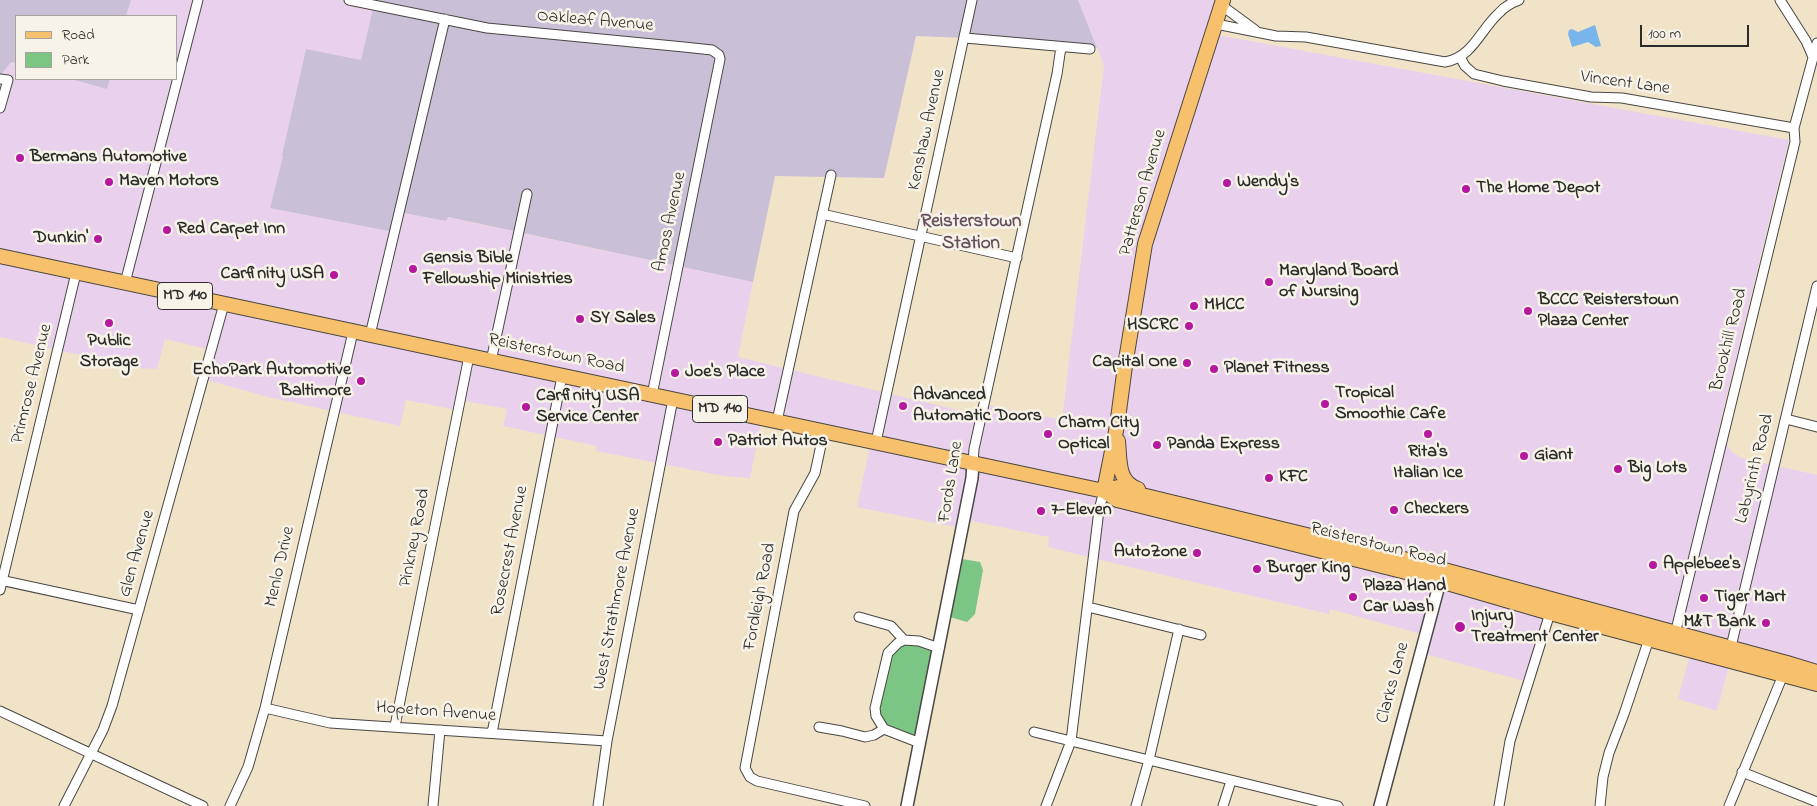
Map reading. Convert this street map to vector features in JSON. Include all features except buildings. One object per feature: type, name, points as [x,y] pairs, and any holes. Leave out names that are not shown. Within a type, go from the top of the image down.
[{"type":"main road","name":"Patterson Avenue","points":[[1104,491],[1145,244],[1222,2]]},
{"type":"main road","name":"Reisterstown Road","points":[[0,256],[1104,491],[1117,500],[1290,543],[1441,575],[1601,613],[1674,639],[1729,654],[1817,672]]},
{"type":"main road","points":[[1116,426],[1121,470],[1124,480],[1135,488],[1166,496],[1196,508]]},
{"type":"main road","name":"Reisterstown Road","points":[[1104,491],[1118,487],[1142,495],[1332,542],[1441,575],[1550,613],[1649,639],[1674,639]]},
{"type":"main road","points":[[1290,543],[1296,538],[1317,543],[1332,542]]},
{"type":"main road","points":[[1550,613],[1555,608],[1588,616],[1601,613]]},
{"type":"main road","name":"Reisterstown Road","points":[[1729,654],[1783,675],[1817,684]]},
{"type":"street","points":[[178,78],[198,0]]},
{"type":"street","name":"Oakleaf Avenue","points":[[349,0],[502,30],[712,50],[719,55]]},
{"type":"street","name":"Kenshaw Avenue","points":[[876,442],[972,0]]},
{"type":"street","points":[[1216,24],[1276,36],[1306,37],[1438,62],[1452,61],[1472,47],[1499,12],[1519,0]]},
{"type":"street","points":[[1780,0],[1806,41],[1813,57]]},
{"type":"street","points":[[1222,2],[1258,32]]},
{"type":"street","points":[[370,335],[445,19]]},
{"type":"street","points":[[965,38],[1090,49]]},
{"type":"street","name":"Brookhill Road","points":[[1674,639],[1793,150],[1796,135],[1794,128],[1817,43]]},
{"type":"street","name":"Fords Lane","points":[[907,806],[972,478],[974,449],[1058,74],[1060,47]]},
{"type":"street","name":"Amos Avenue","points":[[652,395],[700,161],[720,59],[719,55]]},
{"type":"street","name":"Vincent Lane","points":[[1460,57],[1474,74],[1503,82],[1590,97],[1622,98],[1794,128]]},
{"type":"street","points":[[0,108],[4,80]]},
{"type":"street","points":[[125,283],[177,80]]},
{"type":"street","points":[[777,421],[831,175]]},
{"type":"street","points":[[492,361],[527,194]]},
{"type":"street","points":[[822,214],[1017,258]]},
{"type":"street","name":"Primrose Avenue","points":[[0,590],[76,272]]},
{"type":"street","name":"Labyrinth Road","points":[[1729,654],[1817,286]]},
{"type":"street","name":"Glen Avenue","points":[[64,806],[112,706],[224,304]]},
{"type":"street","name":"Menlo Drive","points":[[230,806],[248,767],[265,708],[353,332]]},
{"type":"street","name":"Pinkney Road","points":[[394,726],[468,356]]},
{"type":"street","name":"Rosecrest Avenue","points":[[492,733],[562,376]]},
{"type":"street","name":"West Strathmore Avenue","points":[[598,806],[607,741],[673,399]]},
{"type":"street","points":[[1786,419],[1817,427]]},
{"type":"street","name":"Fordleigh Road","points":[[824,431],[815,473],[794,511],[744,764],[747,774],[757,780],[865,806]]},
{"type":"street","points":[[1046,806],[1071,741],[1099,510],[1104,491]]},
{"type":"street","name":"Clarks Lane","points":[[1380,806],[1441,575]]},
{"type":"street","points":[[1,580],[139,610]]},
{"type":"street","points":[[1088,607],[1201,635]]},
{"type":"street","points":[[1499,806],[1510,741],[1550,613]]},
{"type":"street","points":[[859,617],[891,626],[904,640]]},
{"type":"street","points":[[1136,806],[1149,760],[1179,629]]},
{"type":"street","points":[[1600,806],[1603,777],[1609,753],[1649,639]]},
{"type":"street","points":[[920,743],[884,729],[876,716],[875,708],[886,659],[892,648],[904,640],[919,641],[939,648]]},
{"type":"street","points":[[1729,806],[1783,675]]},
{"type":"street","name":"Hopeton Avenue","points":[[265,708],[330,723],[607,741]]},
{"type":"street","points":[[0,711],[203,806]]},
{"type":"street","points":[[819,728],[865,737],[874,735],[884,729]]},
{"type":"street","points":[[433,806],[440,730]]},
{"type":"street","points":[[1034,732],[1338,806]]},
{"type":"street","points":[[1742,772],[1817,802]]},
{"type":"street","points":[[1224,806],[1231,781]]},
{"type":"shaded area","points":[[0,0],[131,0],[126,15],[15,15],[15,63],[11,62],[0,76]]},
{"type":"shaded area","points":[[131,0],[352,0],[374,4],[361,60],[306,49],[270,208],[399,211],[446,221],[447,217],[753,282],[738,357],[982,416],[982,404],[1062,420],[1104,65],[1078,0],[1222,0],[1212,34],[1789,140],[1718,432],[1732,452],[1742,458],[1817,475],[1817,677],[1732,655],[1717,711],[1678,699],[1691,651],[1549,607],[1528,682],[1421,653],[1425,635],[1330,609],[1329,614],[1048,547],[1049,537],[962,519],[960,528],[857,507],[871,441],[762,418],[750,478],[724,476],[596,451],[597,446],[503,426],[507,409],[460,400],[457,410],[406,400],[400,426],[268,397],[203,379],[211,350],[165,339],[157,369],[138,368],[0,337],[0,76],[11,62],[15,63],[15,80],[75,80],[107,89],[110,80],[178,80],[178,15],[126,15]]},
{"type":"shaded area","points":[[352,0],[1078,0],[1097,48],[916,36],[884,178],[775,176],[753,282],[448,217],[446,221],[399,212],[394,232],[270,208],[306,49],[361,60],[374,4]]},
{"type":"shaded area","points":[[75,80],[110,80],[107,89]]},
{"type":"green space","points":[[962,559],[980,562],[983,570],[975,614],[967,622],[950,617]]},
{"type":"green space","points":[[919,643],[931,649],[931,651],[916,740],[888,727],[878,712],[892,651],[903,644]]},
{"type":"water","points":[[1595,25],[1601,46],[1596,47],[1588,42],[1572,47],[1568,34],[1569,30],[1572,29],[1578,32]]},
{"type":"place","name":"Bermans Automotive","points":[[20,158]]},
{"type":"place","name":"Maven Motors","points":[[109,182]]},
{"type":"place","name":"Wendy's","points":[[1227,183]]},
{"type":"place","name":"The Home Depot","points":[[1466,189]]},
{"type":"place","name":"Red Carpet Inn","points":[[167,230]]},
{"type":"place","name":"Dunkin'","points":[[98,239]]},
{"type":"place","name":"Gensis Bible Fellowship Ministries","points":[[413,269]]},
{"type":"place","name":"Carfinity USA","points":[[334,275]]},
{"type":"place","name":"Maryland Board of Nursing","points":[[1269,282]]},
{"type":"place","name":"MHCC","points":[[1194,306]]},
{"type":"place","name":"BCCC Reisterstown Plaza Center","points":[[1528,311]]},
{"type":"place","name":"SY Sales","points":[[580,319]]},
{"type":"place","name":"Public Storage","points":[[109,323]]},
{"type":"place","name":"HSCRC","points":[[1189,326]]},
{"type":"place","name":"Capital One","points":[[1187,363]]},
{"type":"place","name":"Planet Fitness","points":[[1214,369]]},
{"type":"place","name":"Joe's Place","points":[[675,373]]},
{"type":"place","name":"EchoPark Automotive Baltimore","points":[[361,381]]},
{"type":"place","name":"Tropical Smoothie Cafe","points":[[1325,404]]},
{"type":"place","name":"Advanced Automatic Doors","points":[[903,406]]},
{"type":"place","name":"Carfinity USA Service Center","points":[[526,407]]},
{"type":"place","name":"Charm City Optical","points":[[1048,434]]},
{"type":"place","name":"Rita's Italian Ice","points":[[1428,434]]},
{"type":"place","name":"Patriot Autos","points":[[718,442]]},
{"type":"place","name":"Panda Express","points":[[1157,445]]},
{"type":"place","name":"Giant","points":[[1524,456]]},
{"type":"place","name":"Big Lots","points":[[1618,469]]},
{"type":"place","name":"KFC","points":[[1269,478]]},
{"type":"place","name":"Checkers","points":[[1394,510]]},
{"type":"place","name":"7-Eleven","points":[[1041,511]]},
{"type":"place","name":"AutoZone","points":[[1197,553]]},
{"type":"place","name":"Applebee's","points":[[1653,565]]},
{"type":"place","name":"Burger King","points":[[1257,569]]},
{"type":"place","name":"Plaza Hand Car Wash","points":[[1353,597]]},
{"type":"place","name":"Tiger Mart","points":[[1704,598]]},
{"type":"place","name":"M&T Bank","points":[[1766,623]]},
{"type":"place","name":"Injury Treatment Center","points":[[1460,627]]},
{"type":"district","name":"Reisterstown Station","points":[[971,234]]}]
